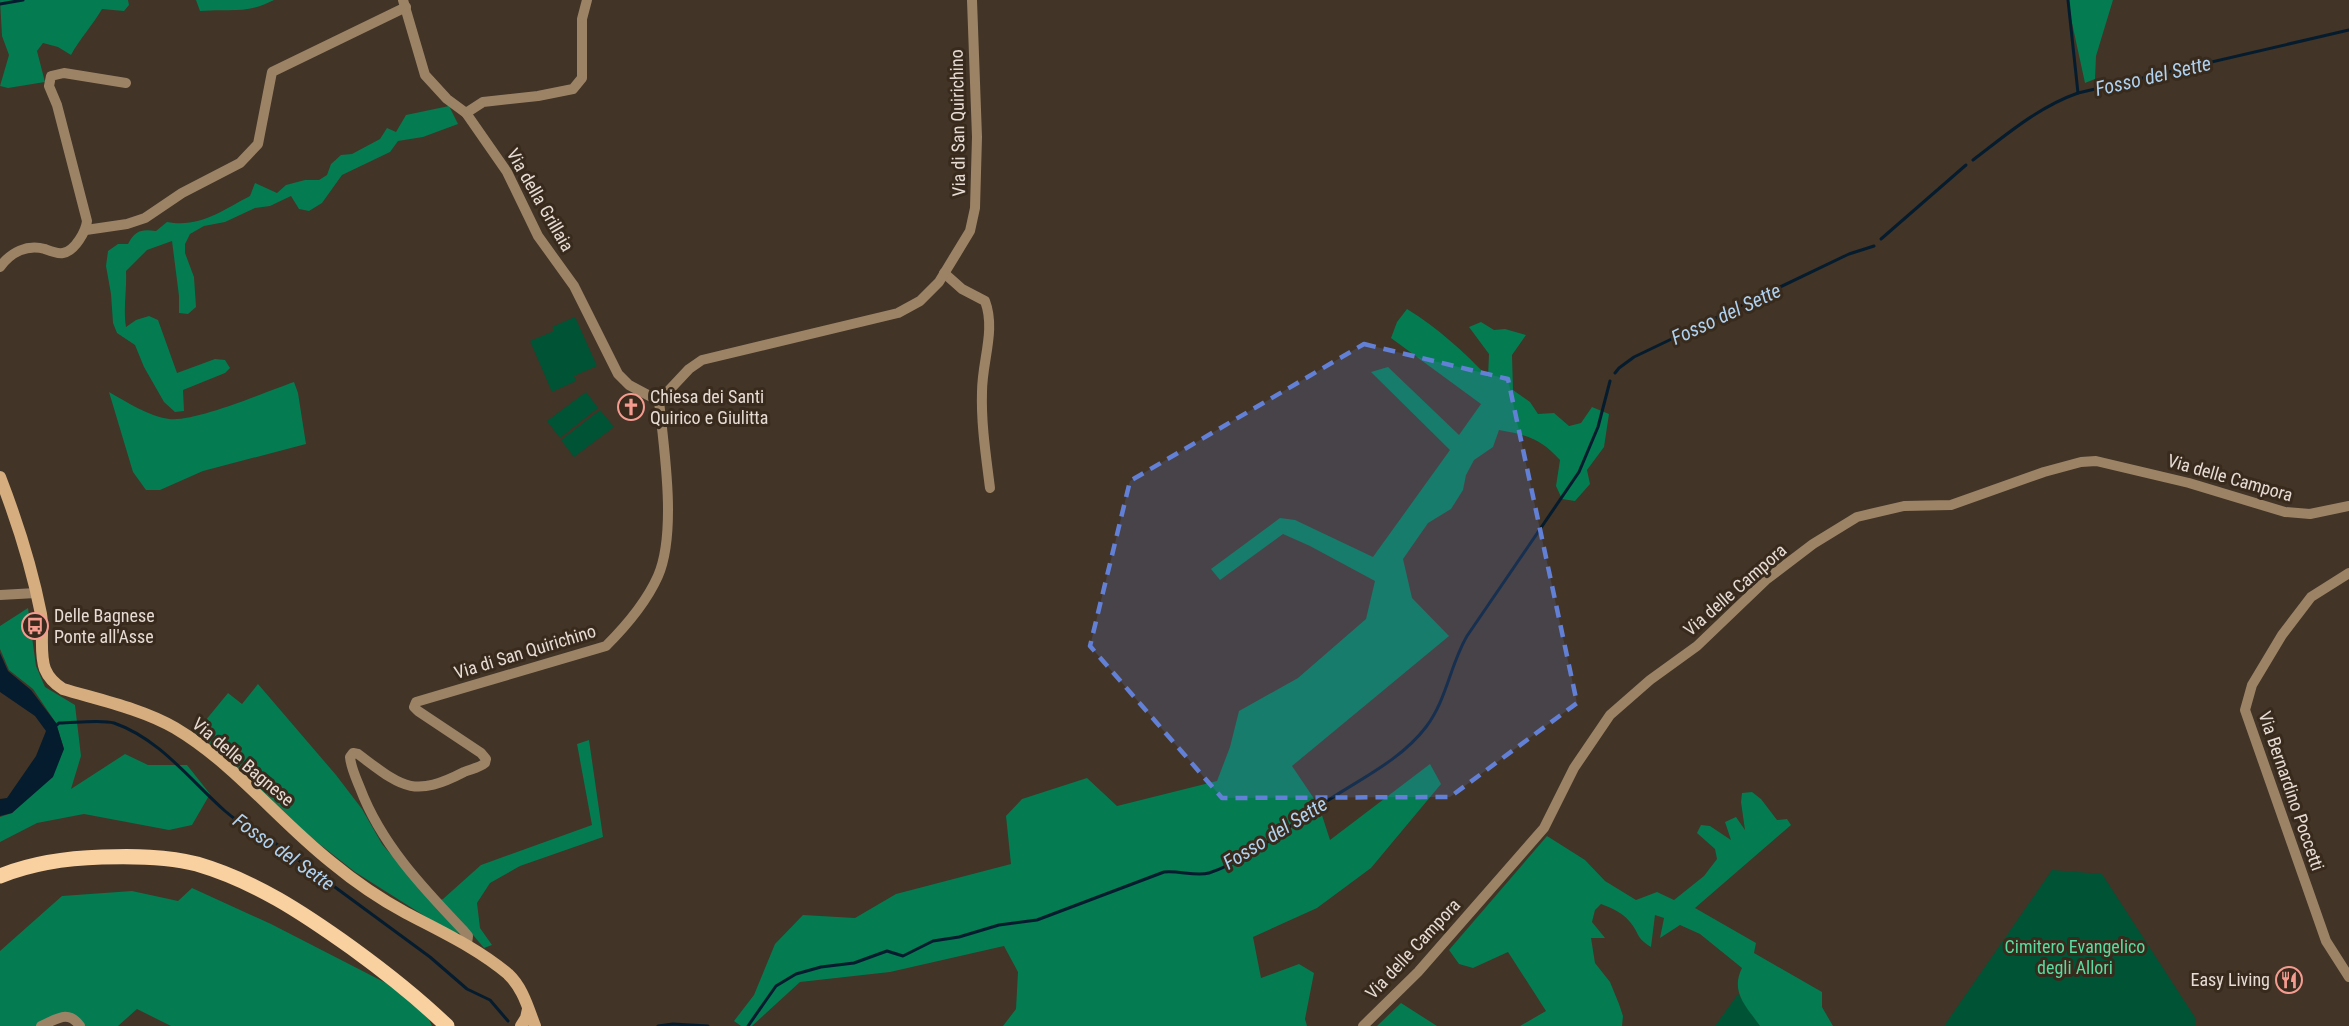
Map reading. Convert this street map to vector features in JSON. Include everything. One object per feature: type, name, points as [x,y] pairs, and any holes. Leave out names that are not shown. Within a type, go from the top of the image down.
[{"type":"main road","name":"Via delle Bagnese","points":[[0,477],[30,566],[42,618],[43,659],[54,684],[175,728],[229,770],[330,862],[404,912],[467,944],[514,980],[535,1026]]},
{"type":"main road","points":[[0,876],[22,867],[81,858],[138,856],[195,864],[272,894],[311,919],[421,1001],[460,1026]]},
{"type":"main road","points":[[421,1001],[447,1026]]},
{"type":"main road","points":[[521,1026],[528,1009]]},
{"type":"street","points":[[466,113],[483,102],[538,96],[573,88],[582,78],[582,19],[587,0]]},
{"type":"street","name":"Via di San Quirichino","points":[[467,944],[468,936],[420,885],[381,831],[368,809],[350,757],[353,753],[358,754],[396,780],[417,788],[448,781],[485,763],[486,759],[481,753],[418,711],[414,707],[416,702],[606,646],[641,607],[659,574],[666,543],[667,486],[659,401],[689,369],[702,360],[898,313],[920,301],[944,273],[970,231],[975,208],[977,137],[972,0]]},
{"type":"street","name":"Via della Grillaia","points":[[86,230],[127,224],[145,218],[182,193],[240,163],[258,144],[272,72],[404,4],[425,75],[447,99],[466,113],[507,172],[538,236],[574,286],[618,374],[629,385],[659,401]]},
{"type":"street","points":[[0,267],[11,255],[25,248],[34,246],[63,253],[70,250],[86,230],[87,221],[49,80],[56,74],[64,73],[126,83]]},
{"type":"street","points":[[944,273],[962,289],[985,301],[990,316],[982,391],[990,488]]},
{"type":"street","name":"Via delle Campora","points":[[1363,1026],[1418,972],[1544,828],[1574,768],[1610,715],[1650,680],[1697,646],[1767,579],[1813,544],[1857,517],[1904,506],[1951,505],[2044,472],[2081,462],[2096,461],[2190,483],[2285,512],[2310,514],[2349,506]]},
{"type":"street","name":"Via Bernardino Poccetti","points":[[2349,573],[2311,597],[2282,635],[2252,685],[2245,710],[2326,941],[2349,977]]},
{"type":"street","points":[[2,594],[36,593]]},
{"type":"street","points":[[41,1026],[65,1016],[73,1018],[80,1026]]},
{"type":"highlighted area","points":[[1364,344],[1508,379],[1577,703],[1450,797],[1222,798],[1090,646],[1130,481]]},
{"type":"green space","points":[[0,0],[128,0],[129,5],[124,11],[102,9],[71,55],[58,47],[43,43],[37,51],[45,82],[8,88],[0,86],[9,55],[2,36]]},
{"type":"green space","points":[[196,0],[274,0],[254,8],[200,11]]},
{"type":"green space","points":[[2067,0],[2113,0],[2096,56],[2095,79],[2085,83]]},
{"type":"green space","points":[[449,106],[458,124],[423,137],[398,141],[390,152],[342,175],[322,203],[309,211],[299,209],[291,196],[270,206],[255,208],[225,222],[204,226],[190,234],[185,244],[185,253],[194,277],[196,307],[188,314],[179,313],[172,241],[147,250],[126,271],[126,327],[136,320],[149,316],[158,320],[177,373],[215,359],[225,360],[230,368],[225,373],[183,390],[184,411],[175,412],[164,402],[144,367],[135,345],[117,333],[113,323],[106,266],[108,251],[118,244],[128,244],[139,231],[156,231],[167,222],[190,223],[210,217],[250,196],[255,183],[277,193],[286,185],[305,180],[319,180],[327,175],[331,164],[341,155],[352,154],[380,139],[387,128],[396,132],[406,115]]},
{"type":"green space","points":[[1407,309],[1450,340],[1488,377],[1489,354],[1469,327],[1481,322],[1494,330],[1505,329],[1526,335],[1512,355],[1513,390],[1530,402],[1538,414],[1554,413],[1569,426],[1581,423],[1592,407],[1609,414],[1604,447],[1587,470],[1590,484],[1575,501],[1562,499],[1556,486],[1560,460],[1547,447],[1533,439],[1499,430],[1493,447],[1474,460],[1466,475],[1463,490],[1451,509],[1428,523],[1403,559],[1412,598],[1449,636],[1292,766],[1319,806],[1330,840],[1430,764],[1441,784],[1371,868],[1317,908],[1253,937],[1261,978],[1299,964],[1314,973],[1305,1019],[1307,1026],[1003,1026],[1016,1009],[1018,972],[1004,946],[890,972],[800,982],[752,1026],[741,1026],[734,1021],[754,995],[775,944],[803,915],[855,918],[896,894],[1011,864],[1006,816],[1022,799],[1087,778],[1117,806],[1217,781],[1230,747],[1239,711],[1298,678],[1366,619],[1375,581],[1283,534],[1220,580],[1211,569],[1280,518],[1295,520],[1373,557],[1450,450],[1371,372],[1388,367],[1459,435],[1481,404],[1391,338],[1397,322]]},
{"type":"green space","points":[[575,317],[597,366],[574,376],[576,381],[552,392],[530,341],[554,331],[552,327]]},
{"type":"green space","points":[[294,382],[298,393],[306,444],[203,471],[160,490],[146,490],[133,472],[109,392],[153,415],[181,419],[213,411]]},
{"type":"green space","points":[[586,392],[598,408],[560,438],[547,421]]},
{"type":"green space","points":[[600,410],[614,427],[574,457],[561,440]]},
{"type":"green space","points":[[28,608],[36,666],[45,687],[75,705],[81,756],[71,789],[125,754],[148,765],[187,765],[210,794],[192,825],[169,830],[84,814],[37,823],[0,842],[0,817],[12,813],[64,749],[56,723],[33,689],[9,670],[0,649],[0,626]]},
{"type":"green space","points":[[258,684],[336,775],[362,809],[382,844],[432,903],[443,899],[481,865],[592,825],[577,744],[589,740],[603,837],[520,866],[490,883],[477,903],[480,928],[492,945],[484,948],[473,935],[450,932],[355,872],[308,835],[244,773],[196,732],[228,693],[242,704]]},
{"type":"green space","points":[[1752,792],[1761,799],[1777,820],[1787,819],[1791,825],[1695,908],[1756,943],[1754,953],[1822,992],[1822,1007],[1833,1026],[1760,1026],[1739,992],[1738,984],[1742,968],[1700,934],[1680,925],[1660,938],[1664,918],[1655,915],[1651,947],[1640,938],[1624,916],[1601,904],[1595,910],[1592,922],[1605,938],[1591,938],[1595,963],[1610,982],[1623,1016],[1622,1026],[1520,1026],[1546,1011],[1508,952],[1473,968],[1459,964],[1449,950],[1547,836],[1585,860],[1605,881],[1636,900],[1657,892],[1674,900],[1704,876],[1717,859],[1715,849],[1697,833],[1701,825],[1710,826],[1731,840],[1725,822],[1736,817],[1745,830],[1742,793]]},
{"type":"green space","name":"Cimitero Evangelico degli Allori","points":[[2052,870],[2102,874],[2196,1019],[2196,1026],[1944,1026]]},
{"type":"green space","points":[[192,888],[271,924],[421,1001],[432,1026],[171,1026],[137,1009],[118,1026],[79,1026],[65,1013],[43,1026],[0,1026],[0,951],[62,896],[132,891],[178,901]]},
{"type":"green space","points":[[1738,994],[1760,1026],[1715,1026]]},
{"type":"green space","points":[[1401,1003],[1437,1026],[1377,1026]]},
{"type":"water","points":[[0,653],[8,671],[31,690],[56,723],[64,749],[53,777],[12,813],[0,816],[0,799],[7,798],[36,756],[46,731],[35,716],[0,692]]},
{"type":"waterway","points":[[0,4],[23,0]]},
{"type":"waterway","points":[[2068,0],[2078,93]]},
{"type":"waterway","name":"Fosso del Sette","points":[[1973,160],[2036,114],[2078,93],[2349,30]]},
{"type":"waterway","name":"Fosso del Sette","points":[[1881,239],[1966,165]]},
{"type":"waterway","name":"Fosso del Sette","points":[[1615,373],[1634,357],[1849,254],[1874,246]]},
{"type":"waterway","name":"Fosso del Sette","points":[[748,1026],[776,986],[796,974],[821,967],[854,963],[887,951],[903,956],[933,941],[959,937],[999,925],[1037,920],[1164,872],[1204,874],[1224,867],[1254,851],[1380,768],[1405,749],[1426,727],[1444,694],[1467,636],[1579,472],[1598,427],[1610,381]]},
{"type":"waterway","name":"Fosso del Sette","points":[[53,728],[59,723],[109,722],[131,730],[146,739],[174,761],[231,816],[275,843],[430,957],[467,989],[490,1000],[508,1021]]},
{"type":"waterway","name":"Fosso del Sette","points":[[658,1026],[673,1024],[708,1026]]},
{"type":"place","name":"Chiesa dei Santi Quirico e Giulitta","points":[[631,407]]},
{"type":"place","name":"Delle Bagnese Ponte all'Asse","points":[[35,626]]},
{"type":"place","name":"Easy Living","points":[[2289,980]]}]
